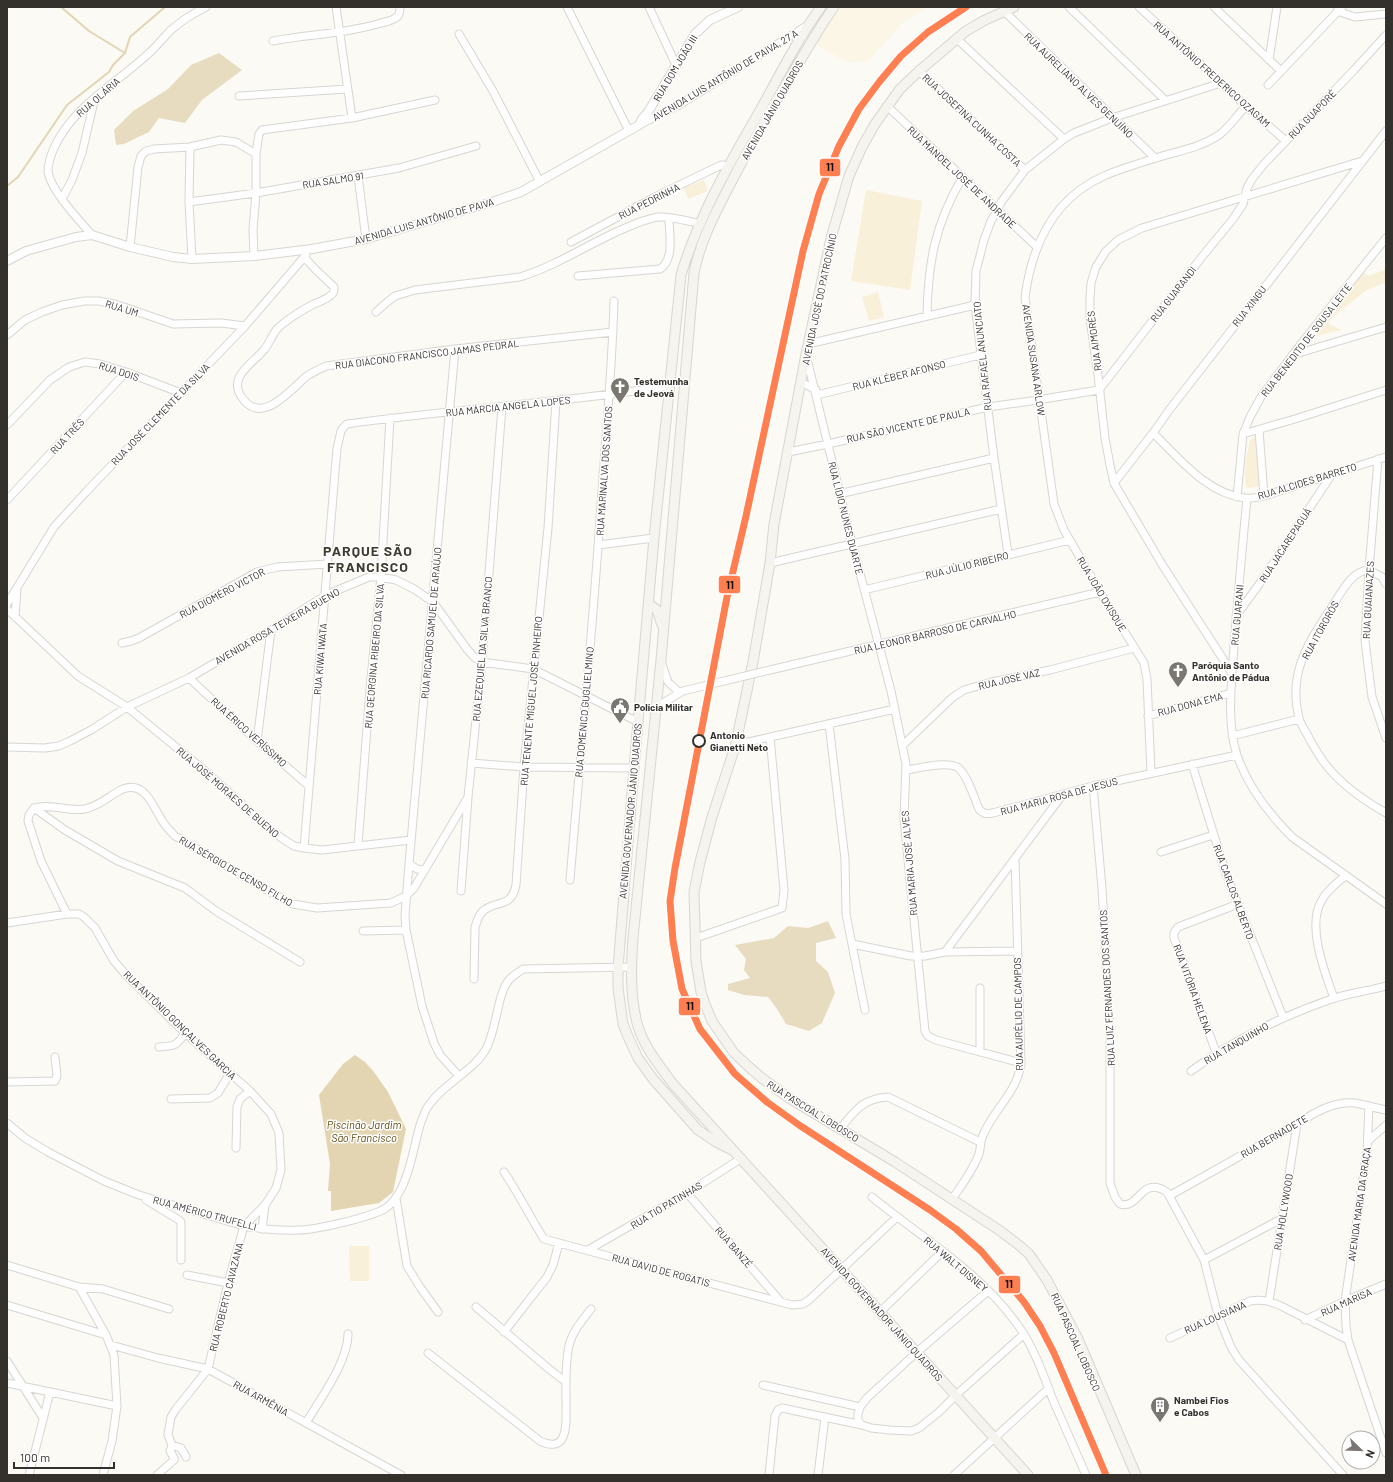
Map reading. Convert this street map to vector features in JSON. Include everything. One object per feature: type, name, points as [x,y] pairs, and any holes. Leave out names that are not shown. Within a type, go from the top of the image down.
[{"type":"main road","name":"AVENIDA JÂNIO QUADROS","points":[[710,214],[729,166],[821,7]]},
{"type":"main road","name":"AVENIDA JÂNIO QUADROS","points":[[710,214],[822,23],[834,7]]},
{"type":"main road","name":"AVENIDA JOSÉ DO PATROCÍNIO","points":[[753,662],[770,563],[774,524],[806,354],[831,238],[849,176],[862,147],[886,106],[900,89],[956,38],[983,21],[1014,7]]},
{"type":"main road","name":"AVENIDA GOVERNADOR JÂNIO QUADROS","points":[[710,214],[701,224],[682,271],[679,283],[655,526],[634,768],[618,968],[618,990],[623,1024],[638,1058],[653,1079],[705,1136],[740,1155]]},
{"type":"main road","name":"AVENIDA GOVERNADOR JÂNIO QUADROS","points":[[710,214],[694,273],[664,633],[653,731],[631,967],[632,990],[637,1023],[653,1057],[674,1084],[740,1155],[841,1270],[1028,1475]]},
{"type":"main road","points":[[682,271],[694,273]]},
{"type":"main road","points":[[655,526],[664,528],[672,523]]},
{"type":"main road","points":[[654,542],[670,548]]},
{"type":"main road","points":[[649,604],[657,610],[664,633]]},
{"type":"main road","name":"RUA PASCOAL LOBOSCO","points":[[753,662],[735,745],[712,817],[694,892],[696,961],[705,1004],[712,1021],[734,1053],[763,1080],[789,1098],[841,1128],[952,1199],[1020,1246],[1029,1254],[1048,1280],[1078,1339],[1136,1475]]},
{"type":"main road","points":[[643,670],[644,704],[648,707],[656,707]]},
{"type":"main road","points":[[638,722],[653,731]]},
{"type":"main road","points":[[694,1125],[699,1124],[705,1118]]},
{"type":"street","name":"RUA OLÁRIA","points":[[92,236],[62,199],[48,173],[49,163],[58,139],[71,121],[96,96],[115,82],[155,47],[171,30],[194,13],[206,7]]},
{"type":"street","points":[[336,7],[352,118]]},
{"type":"street","points":[[274,41],[293,37],[339,33],[368,27],[398,17],[400,7]]},
{"type":"street","points":[[567,7],[629,131]]},
{"type":"street","points":[[649,7],[676,65]]},
{"type":"street","name":"RUA DOM JOÃO III","points":[[640,125],[642,119],[648,112],[694,34],[703,25],[727,9],[738,7]]},
{"type":"street","points":[[1069,7],[1165,100]]},
{"type":"street","name":"RUA ANTÔNIO FREDERICO OZAGAM","points":[[1139,7],[1286,141]]},
{"type":"street","points":[[1214,7],[1281,71]]},
{"type":"street","points":[[1269,60],[1276,7]]},
{"type":"street","points":[[1268,85],[1339,9],[1355,17],[1386,14]]},
{"type":"street","name":"RUA AURELIANO ALVES GENUÍNO","points":[[1004,11],[1112,118],[1155,158]]},
{"type":"street","name":"AVENIDA LUIS ANTÔNIO DE PAIVA, 27 A","points":[[640,125],[679,105],[810,24]]},
{"type":"street","points":[[459,34],[493,91],[540,182]]},
{"type":"street","name":"RUA GUAPORÉ","points":[[1245,197],[1252,179],[1264,164],[1386,35]]},
{"type":"street","points":[[956,38],[1064,139]]},
{"type":"street","name":"RUA JOSEFINA CUNHA COSTA","points":[[919,71],[1025,170]]},
{"type":"street","name":"RUA RAFAEL ANUNCIATO","points":[[1008,554],[980,354],[975,305],[976,271],[984,240],[997,210],[1025,170],[1064,139],[1074,133],[1112,118],[1221,83]]},
{"type":"street","points":[[239,96],[347,89]]},
{"type":"street","points":[[62,199],[72,180],[82,154],[96,96]]},
{"type":"street","points":[[254,256],[252,230],[256,193],[256,154],[259,134],[262,130],[352,118],[435,100]]},
{"type":"street","name":"RUA MANOEL JOSÉ DE ANDRADE","points":[[886,106],[1037,247]]},
{"type":"street","name":"AVENIDA SUSANA ARLOW","points":[[1070,540],[1057,515],[1054,504],[1025,298],[1028,280],[1037,247],[1049,223],[1072,196],[1104,176],[1155,158],[1207,143],[1221,134],[1246,106]]},
{"type":"street","name":"AVENIDA LUIS ANTÔNIO DE PAIVA","points":[[7,261],[33,248],[68,238],[92,236],[173,257],[192,259],[254,256],[366,239],[521,192],[640,125]]},
{"type":"street","name":"RUA XINGU","points":[[1114,483],[1386,131]]},
{"type":"street","points":[[130,247],[138,167],[141,156],[146,151],[154,149],[190,147],[207,142],[229,140],[236,142],[256,154]]},
{"type":"street","name":"RUA SALMO 91","points":[[189,202],[256,193],[399,168],[476,146]]},
{"type":"street","points":[[190,147],[189,202],[192,259]]},
{"type":"street","name":"RUA AIMORÉS","points":[[1232,673],[1163,566],[1114,483],[1105,438],[1090,318],[1091,283],[1096,267],[1106,251],[1118,240],[1142,228],[1362,161]]},
{"type":"street","name":"RUA PEDRINHA","points":[[571,242],[661,194],[721,165],[729,166]]},
{"type":"street","points":[[358,176],[366,239]]},
{"type":"street","points":[[927,316],[928,286],[934,243],[948,206],[962,178]]},
{"type":"street","name":"RUA GUARANDI","points":[[1099,390],[1200,258],[1233,219],[1243,204],[1245,197]]},
{"type":"street","points":[[376,312],[395,296],[415,290],[520,277],[534,273],[564,259],[606,236],[645,220],[659,217],[701,224]]},
{"type":"street","points":[[578,276],[660,269],[667,263],[670,254],[669,218]]},
{"type":"street","name":"RUA BENEDITO DE SOUSA LEITE","points":[[1237,496],[1243,434],[1261,397],[1292,355],[1386,238]]},
{"type":"street","name":"RUA JOSÉ CLEMENTE DA SILVA","points":[[7,604],[54,527],[245,326],[312,248]]},
{"type":"street","name":"RUA DIÁCONO FRANCISCO JAMAS PEDRAL","points":[[304,257],[334,287],[334,291],[329,297],[311,306],[276,330],[264,350],[241,374],[237,383],[237,389],[240,396],[251,407],[261,408],[270,406],[294,389],[308,376],[326,366],[613,332]]},
{"type":"street","name":"RUA UM","points":[[7,336],[25,320],[42,312],[62,304],[84,300],[118,305],[173,324],[220,323],[245,326]]},
{"type":"street","name":"RUA MARINALVA DOS SANTOS","points":[[598,545],[610,395],[614,301]]},
{"type":"street","points":[[808,344],[975,305]]},
{"type":"street","points":[[1292,355],[1386,327]]},
{"type":"street","name":"RUA RICARDO SAMUEL DE ARAÚJO","points":[[455,350],[406,896],[406,930],[422,1006],[434,1043],[440,1055],[459,1076]]},
{"type":"street","name":"RUA LÍDIO NUNES DUARTE","points":[[806,354],[839,494],[895,709]]},
{"type":"street","name":"RUA KLÉBER AFONSO","points":[[816,392],[980,354]]},
{"type":"street","name":"RUA DOIS","points":[[7,425],[50,380],[69,367],[77,364],[92,362],[126,372],[181,393]]},
{"type":"street","name":"RUA TRÊS","points":[[7,500],[126,372]]},
{"type":"street","points":[[801,382],[816,392]]},
{"type":"street","name":"RUA MÁRCIA ANGELA LOPES","points":[[347,424],[390,418],[610,395],[669,386]]},
{"type":"street","name":"RUA SÃO VICENTE DE PAULA","points":[[788,452],[988,407],[1099,390]]},
{"type":"street","points":[[1243,434],[1386,390]]},
{"type":"street","name":"RUA TENENTE MIGUEL JOSÉ PINHEIRO","points":[[474,979],[475,927],[478,919],[482,912],[491,906],[508,901],[512,898],[515,892],[524,767],[548,528],[556,401]]},
{"type":"street","name":"RUA EZEQUIEL DA SILVA BRANCO","points":[[461,891],[471,763],[482,662],[502,407]]},
{"type":"street","name":"RUA GEORGINA RIBEIRO DA SILVA","points":[[358,845],[370,689],[381,577],[390,418]]},
{"type":"street","name":"RUA KIWA IWATA","points":[[304,848],[337,448],[341,431],[347,424]]},
{"type":"street","points":[[1259,430],[1264,496]]},
{"type":"street","name":"RUA ALCIDES BARRETO","points":[[1153,433],[1188,467],[1210,485],[1224,492],[1247,498],[1264,496],[1386,457]]},
{"type":"street","points":[[839,494],[994,458]]},
{"type":"street","name":"RUA GUAIANAZES","points":[[1378,459],[1365,641],[1372,697],[1386,738]]},
{"type":"street","name":"RUA JACAREPAGUÁ","points":[[1236,616],[1260,583],[1332,474]]},
{"type":"street","name":"RUA GUARANI","points":[[1247,498],[1236,616],[1231,693],[1232,736],[1237,755],[1254,791],[1279,824],[1292,837],[1386,904]]},
{"type":"street","points":[[770,563],[1002,509]]},
{"type":"street","name":"RUA JÚLIO RIBEIRO","points":[[864,590],[1070,540]]},
{"type":"street","name":"RUA JOÃO OXISQUE","points":[[1070,540],[1144,663],[1147,679],[1151,773]]},
{"type":"street","points":[[598,545],[654,542]]},
{"type":"street","name":"RUA DOMENICO GUGLIELMINO","points":[[570,880],[579,768],[587,696],[598,545]]},
{"type":"street","name":"RUA DIOMÉRO VICTOR","points":[[122,643],[139,638],[257,572],[277,567],[328,564]]},
{"type":"street","points":[[1369,570],[1382,577],[1386,584]]},
{"type":"street","name":"RUA ITORORÓS","points":[[1369,570],[1361,572],[1352,579],[1325,617],[1309,645],[1302,662],[1297,678],[1296,695],[1299,719],[1322,760],[1360,796],[1386,813]]},
{"type":"street","name":"AVENIDA ROSA TEIXEIRA BUENO","points":[[7,747],[45,748],[59,746],[92,730],[127,707],[189,678],[272,630],[326,595],[369,577],[381,577],[396,580],[414,589],[433,602],[467,649],[474,657],[482,662]]},
{"type":"street","points":[[15,618],[17,586]]},
{"type":"street","name":"RUA JOSÉ CLEMENTE DA SILVA","points":[[7,594],[17,586]]},
{"type":"street","name":"RUA LEONOR BARROSO DE CARVALHO","points":[[656,707],[681,692],[1100,592]]},
{"type":"street","name":"RUA JOSÉ MORAES DE BUENO","points":[[7,609],[78,676],[127,707],[204,770],[270,830],[294,846],[322,850],[411,840]]},
{"type":"street","points":[[257,741],[272,630]]},
{"type":"street","name":"RUA JOSÉ VAZ","points":[[903,746],[953,697],[964,690],[992,682],[1050,670],[1134,648]]},
{"type":"street","points":[[661,660],[668,682],[681,692]]},
{"type":"street","points":[[482,662],[533,669],[638,722]]},
{"type":"street","name":"RUA ÉRICO VERÍSSIMO","points":[[189,678],[257,741],[309,786]]},
{"type":"street","name":"RUA DONA EMA","points":[[1148,716],[1231,693]]},
{"type":"street","points":[[735,745],[895,709]]},
{"type":"street","name":"RUA MARIA JOSÉ ALVES","points":[[895,709],[907,770],[904,819],[924,1026],[928,1036],[936,1040],[980,1052]]},
{"type":"street","points":[[1232,736],[1299,719]]},
{"type":"street","points":[[829,724],[845,858],[846,914],[865,1010]]},
{"type":"street","points":[[696,938],[782,908],[784,890],[770,737]]},
{"type":"street","name":"RUA MARIA ROSA DE JESUS","points":[[907,770],[944,765],[957,767],[961,770],[967,781],[979,809],[982,813],[986,814],[1093,786],[1237,755]]},
{"type":"street","points":[[471,763],[524,767],[634,768]]},
{"type":"street","name":"RUA CARLOS ALBERTO","points":[[1192,764],[1213,835],[1238,904],[1283,1017]]},
{"type":"street","name":"RUA LUIZ FERNANDES DOS SANTOS","points":[[1093,786],[1108,979],[1110,1040],[1110,1184],[1120,1204],[1125,1206],[1130,1204],[1152,1187],[1157,1186],[1170,1196]]},
{"type":"street","name":"RUA SÉRGIO DE CENSO FILHO","points":[[34,808],[48,806],[69,810],[85,809],[104,802],[130,787],[136,788],[149,797],[159,817],[175,836],[293,904],[317,908],[391,903],[406,896]]},
{"type":"street","points":[[945,952],[1063,794]]},
{"type":"street","points":[[406,896],[414,888],[468,797]]},
{"type":"street","points":[[67,914],[41,861],[28,821],[29,815],[34,808],[65,830],[118,861],[185,888],[216,911],[300,962]]},
{"type":"street","points":[[1161,852],[1213,835]]},
{"type":"street","name":"RUA AURÉLIO DE CAMPOS","points":[[952,1199],[979,1154],[980,1142],[992,1118],[1016,1083],[1020,1074],[1021,1063],[1015,859]]},
{"type":"street","points":[[409,864],[413,868],[424,870]]},
{"type":"street","points":[[1334,998],[1320,956],[1316,932],[1316,917],[1317,908],[1321,900],[1345,876]]},
{"type":"street","name":"RUA VITÓRIA HELENA","points":[[1216,1052],[1174,938],[1174,933],[1178,927],[1238,904]]},
{"type":"street","name":"RUA ANTÔNIO GONÇALVES GARCIA","points":[[7,923],[67,914],[79,914],[95,928],[114,961],[127,976],[186,1033],[250,1091],[271,1114],[279,1133],[281,1170],[276,1188],[265,1205],[244,1226]]},
{"type":"street","points":[[363,931],[406,930]]},
{"type":"street","points":[[852,944],[895,954],[918,956],[945,952],[1017,950]]},
{"type":"street","name":"RUA AMÉRICO TRUFELLI","points":[[7,1123],[25,1138],[48,1152],[104,1181],[139,1195],[244,1226],[262,1229],[300,1230],[331,1225],[376,1213],[385,1208],[396,1198],[406,1174],[425,1111],[434,1098],[476,1061],[486,1050],[494,1030],[503,991],[508,981],[515,974],[524,970],[631,967]]},
{"type":"street","name":"RUA TANQUINHO","points":[[1191,1071],[1216,1052],[1283,1017],[1334,998],[1386,986]]},
{"type":"street","points":[[980,988],[980,1052],[1021,1063]]},
{"type":"street","points":[[159,1047],[173,1046],[177,1044],[186,1033]]},
{"type":"street","points":[[7,1082],[55,1081],[57,1076],[55,1058]]},
{"type":"street","points":[[171,1099],[210,1098],[215,1096],[230,1074]]},
{"type":"street","points":[[236,1148],[237,1107],[240,1099],[250,1091]]},
{"type":"street","points":[[841,1128],[854,1112],[863,1104],[879,1097],[888,1096],[980,1142]]},
{"type":"street","name":"RUA BERNADETE","points":[[1170,1196],[1298,1124],[1308,1116],[1327,1107],[1341,1103],[1369,1106],[1386,1110]]},
{"type":"street","name":"AVENIDA MARIA DA GRAÇA","points":[[1369,1106],[1368,1141],[1345,1301],[1346,1326],[1348,1340],[1386,1452]]},
{"type":"street","name":"RUA HOLLYWOOD","points":[[1269,1301],[1298,1124]]},
{"type":"street","points":[[1368,1141],[1386,1125]]},
{"type":"street","name":"RUA TIO PATINHAS","points":[[588,1250],[687,1192],[740,1155]]},
{"type":"street","name":"RUA DAVID DE ROGATIS","points":[[504,1172],[517,1191],[528,1214],[544,1239],[792,1305],[803,1304],[897,1217]]},
{"type":"street","name":"RUA BANZÉ","points":[[687,1192],[781,1302]]},
{"type":"street","points":[[139,1195],[179,1220],[181,1225],[181,1260]]},
{"type":"street","points":[[1170,1196],[1172,1204],[1204,1260],[1218,1315],[1231,1347],[1239,1360],[1343,1475]]},
{"type":"street","name":"RUA WALT DISNEY","points":[[872,1197],[943,1251],[980,1282],[1003,1306],[1034,1350],[1048,1388],[1086,1475]]},
{"type":"street","points":[[396,1198],[407,1266],[438,1312]]},
{"type":"street","name":"RUA ANTÔNIO GONÇALVES GARCIA","points":[[262,1229],[265,1205]]},
{"type":"street","points":[[1204,1260],[1283,1218]]},
{"type":"street","name":"RUA ROBERTO CAVAZANA","points":[[208,1370],[228,1283],[244,1226]]},
{"type":"street","points":[[504,1332],[547,1277],[553,1265],[559,1243]]},
{"type":"street","points":[[880,1312],[943,1251]]},
{"type":"street","points":[[7,1264],[79,1287],[103,1289],[168,1309]]},
{"type":"street","points":[[187,1274],[228,1283]]},
{"type":"street","name":"RUA MARISA","points":[[1305,1320],[1386,1284]]},
{"type":"street","points":[[79,1287],[106,1335],[114,1355],[117,1406],[112,1440],[103,1475]]},
{"type":"street","points":[[862,1425],[858,1421],[858,1414],[860,1407],[867,1398],[988,1290]]},
{"type":"street","name":"RUA LOUSIANA","points":[[1170,1338],[1250,1301],[1260,1299],[1269,1301],[1348,1340]]},
{"type":"street","points":[[7,1305],[106,1335]]},
{"type":"street","points":[[476,1307],[504,1332],[566,1382]]},
{"type":"street","points":[[428,1353],[540,1441],[547,1445],[554,1445],[563,1437],[566,1423],[566,1382],[568,1351],[571,1339],[576,1329],[592,1309]]},
{"type":"street","points":[[306,1423],[344,1356],[348,1345],[348,1334]]},
{"type":"street","points":[[769,1475],[775,1416],[778,1410],[786,1408],[871,1428],[911,1431],[925,1424],[1024,1334]]},
{"type":"street","name":"RUA ARMÊNIA","points":[[111,1345],[208,1370],[401,1475]]},
{"type":"street","points":[[7,1361],[43,1418]]},
{"type":"street","points":[[157,1475],[174,1460],[170,1451],[172,1445],[168,1435],[171,1417],[208,1370]]},
{"type":"street","points":[[7,1383],[117,1406]]},
{"type":"street","points":[[763,1385],[860,1407]]},
{"type":"street","points":[[954,1475],[995,1439],[1048,1388]]},
{"type":"street","points":[[28,1475],[50,1392]]},
{"type":"street","points":[[818,1475],[824,1417]]},
{"type":"street","points":[[172,1445],[181,1448],[186,1457]]},
{"type":"shaded area","points":[[841,7],[927,7],[903,23],[867,62],[858,61],[849,63],[816,45]]},
{"type":"shaded area","points":[[219,53],[242,70],[202,100],[185,123],[159,118],[149,132],[124,144],[116,145],[114,130],[133,111],[168,89],[191,65]]},
{"type":"shaded area","points":[[704,180],[708,191],[688,199],[684,188]]},
{"type":"shaded area","points":[[866,190],[922,201],[910,290],[851,281]]},
{"type":"shaded area","points":[[1386,269],[1386,282],[1367,290],[1330,319],[1329,324],[1342,330],[1311,337],[1363,272],[1369,276]]},
{"type":"shaded area","points":[[878,292],[884,317],[869,321],[862,297]]},
{"type":"shaded area","points":[[1255,437],[1260,486],[1250,488],[1246,487],[1245,469],[1250,440]]},
{"type":"shaded area","points":[[828,921],[836,938],[816,943],[816,961],[828,972],[835,993],[822,1023],[809,1031],[786,1024],[768,997],[744,995],[728,990],[728,984],[750,978],[744,970],[746,959],[735,945],[774,938],[788,926],[808,928]]},
{"type":"shaded area","points":[[349,1246],[369,1246],[369,1281],[350,1281]]},
{"type":"water","name":"Piscinão Jardim São Francisco","points":[[355,1055],[365,1062],[374,1072],[388,1092],[406,1129],[393,1192],[379,1203],[331,1211],[331,1191],[328,1191],[330,1164],[319,1095],[343,1064]]},
{"type":"waterway","points":[[61,7],[89,31],[125,53]]},
{"type":"waterway","points":[[7,186],[18,177],[67,105],[109,72],[113,65],[125,53],[130,37],[165,7]]},
{"type":"transit line","name":"11","points":[[966,7],[928,32],[901,56],[880,81],[859,109],[839,146],[819,194],[803,251],[727,597],[675,868],[670,901],[673,941],[682,989],[700,1029],[735,1074],[767,1102],[799,1125],[930,1210],[956,1229],[981,1251],[1024,1302],[1040,1326],[1054,1353],[1106,1475]]},
{"type":"place","name":"Testemunha de Jeová","points":[[620,404]]},
{"type":"place","name":"Paróquia Santo Antônio de Pádua","points":[[1178,688]]},
{"type":"place","name":"Polícia Militar","points":[[620,724]]},
{"type":"place","name":"Antonio Gianetti Neto","points":[[699,741]]},
{"type":"place","name":"Nambei Fios e Cabos","points":[[1160,1423]]},
{"type":"district","name":"PARQUE SÃO FRANCISCO","points":[[368,560]]}]
